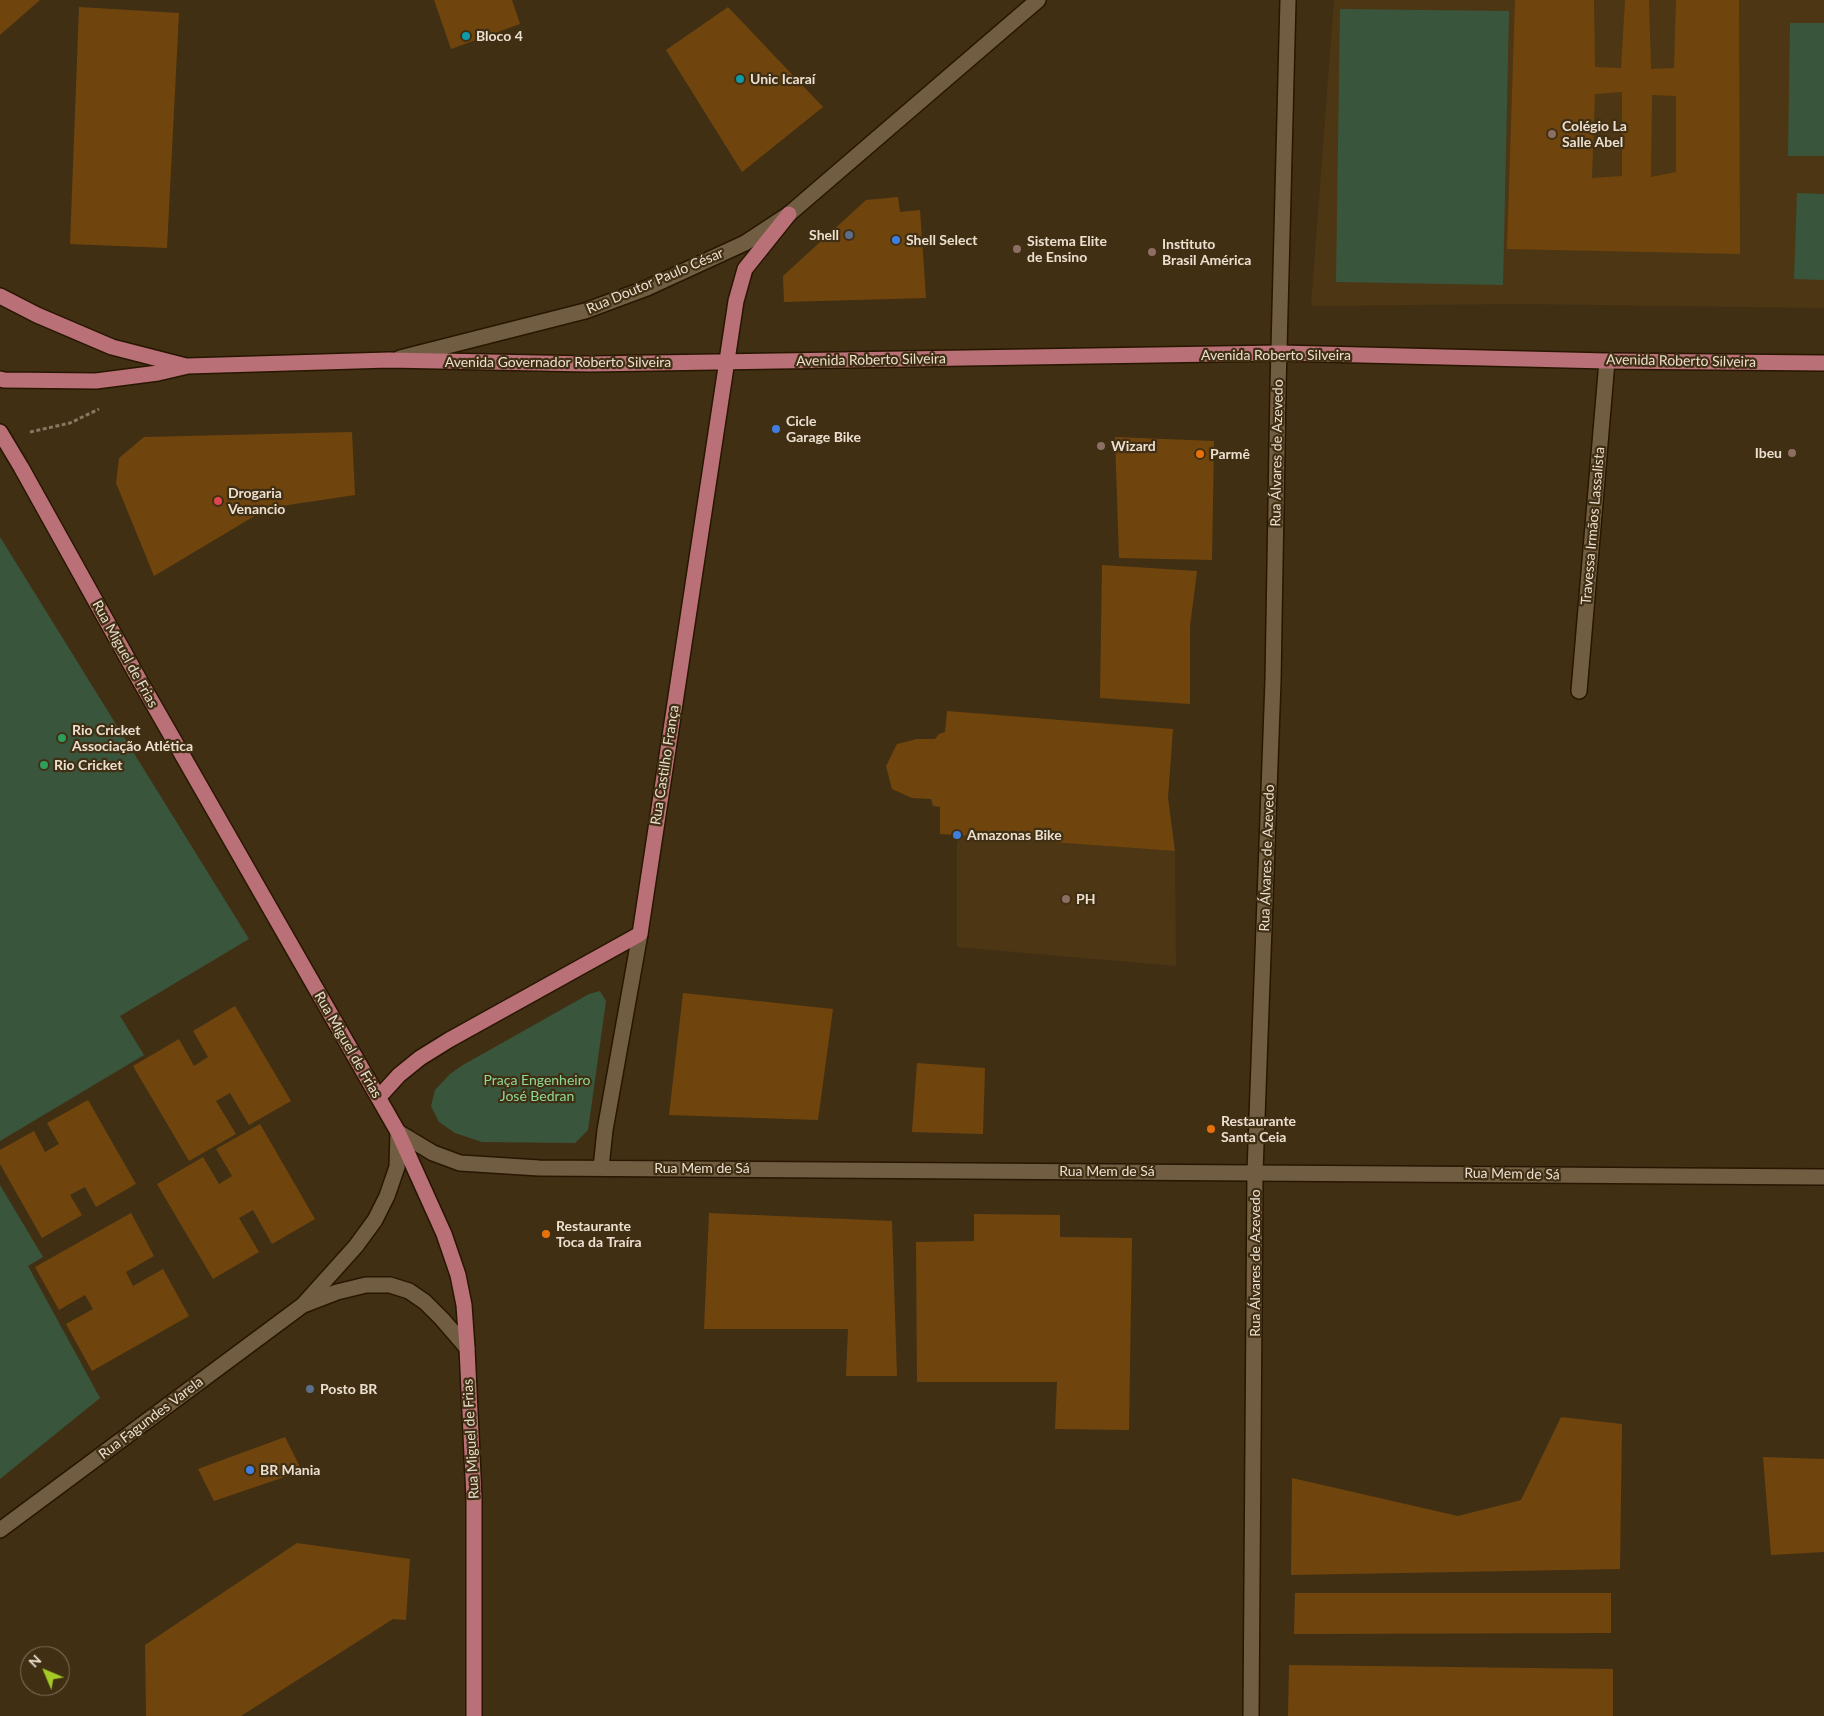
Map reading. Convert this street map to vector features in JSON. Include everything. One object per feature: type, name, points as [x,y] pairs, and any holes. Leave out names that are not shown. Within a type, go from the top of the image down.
[{"type":"main road","name":"Rua Doutor Paulo César","points":[[188,366],[388,360],[585,311],[647,288],[745,243],[790,214],[1038,0]]},
{"type":"main road","name":"Rua Álvares de Azevedo","points":[[1251,1716],[1255,1172],[1274,681],[1288,0]]},
{"type":"main road","name":"Rua Castilho França","points":[[601,1168],[605,1130],[640,934],[736,301],[745,269],[790,214]]},
{"type":"main road","points":[[0,296],[37,315],[112,347],[188,366]]},
{"type":"main road","name":"Avenida Roberto Silveira","points":[[727,362],[1280,353],[1606,361],[1824,363]]},
{"type":"main road","name":"Avenida Governador Roberto Silveira","points":[[388,360],[589,364],[727,362]]},
{"type":"main road","name":"Travessa Irmãos Lassalista","points":[[1579,691],[1606,361]]},
{"type":"main road","points":[[0,379],[96,381],[158,373],[188,366]]},
{"type":"main road","name":"Rua Miguel de Frias","points":[[3,435],[140,681],[398,1132],[432,1205],[458,1274],[464,1304],[474,1498],[474,1716]]},
{"type":"main road","points":[[379,1097],[399,1075],[428,1053],[640,934]]},
{"type":"main road","name":"Rua Mem de Sá","points":[[398,1132],[432,1154],[460,1163],[539,1168],[1824,1177]]},
{"type":"main road","name":"Rua Fagundes Varela","points":[[0,1530],[302,1305],[356,1246],[375,1220],[387,1196],[397,1167],[398,1132]]},
{"type":"main road","name":"Rua Fagundes Varela","points":[[302,1305],[337,1292],[366,1285],[390,1285],[409,1291],[425,1302],[467,1348]]},
{"type":"shaded area","name":"Colégio La Salle Abel","points":[[1334,0],[1824,0],[1824,308],[1519,304],[1311,306]]},
{"type":"shaded area","name":"PH","points":[[957,835],[1175,851],[1176,966],[957,947]]},
{"type":"green space","points":[[1340,9],[1509,11],[1503,285],[1336,282]]},
{"type":"green space","points":[[1790,23],[1824,23],[1824,156],[1788,156]]},
{"type":"green space","points":[[1797,193],[1824,194],[1824,280],[1794,279]]},
{"type":"green space","name":"Rio Cricket Associação Atlética","points":[[0,537],[249,939],[120,1016],[144,1055],[0,1141]]},
{"type":"green space","name":"Praça Engenheiro José Bedran","points":[[600,991],[606,1001],[588,1130],[575,1143],[482,1142],[455,1133],[439,1122],[431,1106],[435,1090],[450,1074],[589,994]]},
{"type":"green space","points":[[0,1185],[43,1257],[28,1266],[100,1398],[0,1479]]},
{"type":"building","points":[[0,0],[40,0],[0,35]]},
{"type":"building","name":"Bloco 4","points":[[434,0],[512,0],[520,24],[451,49]]},
{"type":"building","name":"Colégio La Salle Abel","points":[[1515,0],[1594,0],[1595,67],[1621,68],[1625,0],[1649,0],[1651,69],[1674,68],[1676,0],[1739,0],[1740,254],[1507,249]],"holes":[[[1622,92],[1622,176],[1592,178],[1595,94]],[[1652,95],[1676,96],[1676,172],[1651,177]]]},
{"type":"building","points":[[79,7],[179,13],[167,248],[70,244]]},
{"type":"building","name":"Unic Icaraí","points":[[728,7],[823,107],[742,172],[666,50]]},
{"type":"building","name":"Shell","points":[[898,197],[900,212],[920,210],[926,298],[784,302],[783,276],[866,200]]},
{"type":"building","name":"Drogaria Venancio","points":[[352,432],[355,495],[268,508],[154,576],[116,483],[119,458],[144,437]]},
{"type":"building","points":[[1115,437],[1214,441],[1212,560],[1119,558]]},
{"type":"building","points":[[1102,565],[1197,571],[1190,626],[1190,704],[1100,698]]},
{"type":"building","points":[[947,711],[1173,729],[1168,798],[1175,851],[940,834],[940,807],[933,806],[931,799],[912,798],[892,789],[886,766],[897,744],[917,739],[935,739],[939,734],[945,732]]},
{"type":"building","points":[[683,993],[833,1009],[818,1120],[669,1115]]},
{"type":"building","points":[[235,1006],[291,1101],[249,1125],[230,1093],[216,1101],[236,1134],[189,1161],[133,1066],[179,1039],[194,1066],[208,1057],[193,1031]]},
{"type":"building","points":[[917,1063],[985,1068],[983,1134],[912,1132]]},
{"type":"building","points":[[88,1100],[136,1184],[96,1207],[85,1187],[70,1195],[82,1215],[42,1238],[0,1164],[0,1150],[34,1131],[45,1152],[59,1144],[47,1123]]},
{"type":"building","points":[[260,1124],[315,1219],[272,1244],[253,1210],[239,1218],[259,1252],[213,1279],[157,1184],[203,1157],[219,1184],[232,1176],[216,1149]]},
{"type":"building","points":[[131,1213],[154,1256],[126,1272],[133,1286],[163,1269],[189,1316],[92,1371],[66,1324],[93,1309],[85,1295],[59,1310],[35,1267]]},
{"type":"building","points":[[709,1213],[892,1221],[897,1376],[846,1376],[848,1329],[704,1329]]},
{"type":"building","points":[[974,1214],[1060,1215],[1060,1237],[1132,1238],[1129,1430],[1055,1429],[1057,1382],[917,1382],[916,1242],[974,1241]]},
{"type":"building","points":[[1561,1417],[1622,1424],[1620,1569],[1291,1575],[1292,1478],[1458,1516],[1521,1500]]},
{"type":"building","name":"BR Mania","points":[[285,1437],[302,1471],[214,1501],[198,1469]]},
{"type":"building","points":[[1763,1457],[1824,1459],[1824,1552],[1771,1555]]},
{"type":"building","points":[[297,1543],[410,1559],[406,1620],[393,1619],[241,1716],[146,1716],[145,1645]]},
{"type":"building","points":[[1295,1593],[1611,1593],[1611,1633],[1294,1634]]},
{"type":"building","points":[[1289,1665],[1613,1669],[1613,1716],[1288,1716]]},
{"type":"place","name":"Bloco 4","points":[[466,36]]},
{"type":"place","name":"Unic Icaraí","points":[[740,79]]},
{"type":"place","name":"Colégio La Salle Abel","points":[[1552,134]]},
{"type":"place","name":"Shell","points":[[849,235]]},
{"type":"place","name":"Shell Select","points":[[896,240]]},
{"type":"place","name":"Sistema Elite de Ensino","points":[[1017,249]]},
{"type":"place","name":"Instituto Brasil América","points":[[1152,252]]},
{"type":"place","name":"Cicle Garage Bike","points":[[776,429]]},
{"type":"place","name":"Wizard","points":[[1101,446]]},
{"type":"place","name":"Ibeu","points":[[1792,453]]},
{"type":"place","name":"Parmê","points":[[1200,454]]},
{"type":"place","name":"Drogaria Venancio","points":[[218,501]]},
{"type":"place","name":"Rio Cricket Associação Atlética","points":[[62,738]]},
{"type":"place","name":"Rio Cricket","points":[[44,765]]},
{"type":"place","name":"Amazonas Bike","points":[[957,835]]},
{"type":"place","name":"PH","points":[[1066,899]]},
{"type":"place","name":"Restaurante Santa Ceia","points":[[1211,1129]]},
{"type":"place","name":"Restaurante Toca da Traíra","points":[[546,1234]]},
{"type":"place","name":"Posto BR","points":[[310,1389]]},
{"type":"place","name":"BR Mania","points":[[250,1470]]}]
